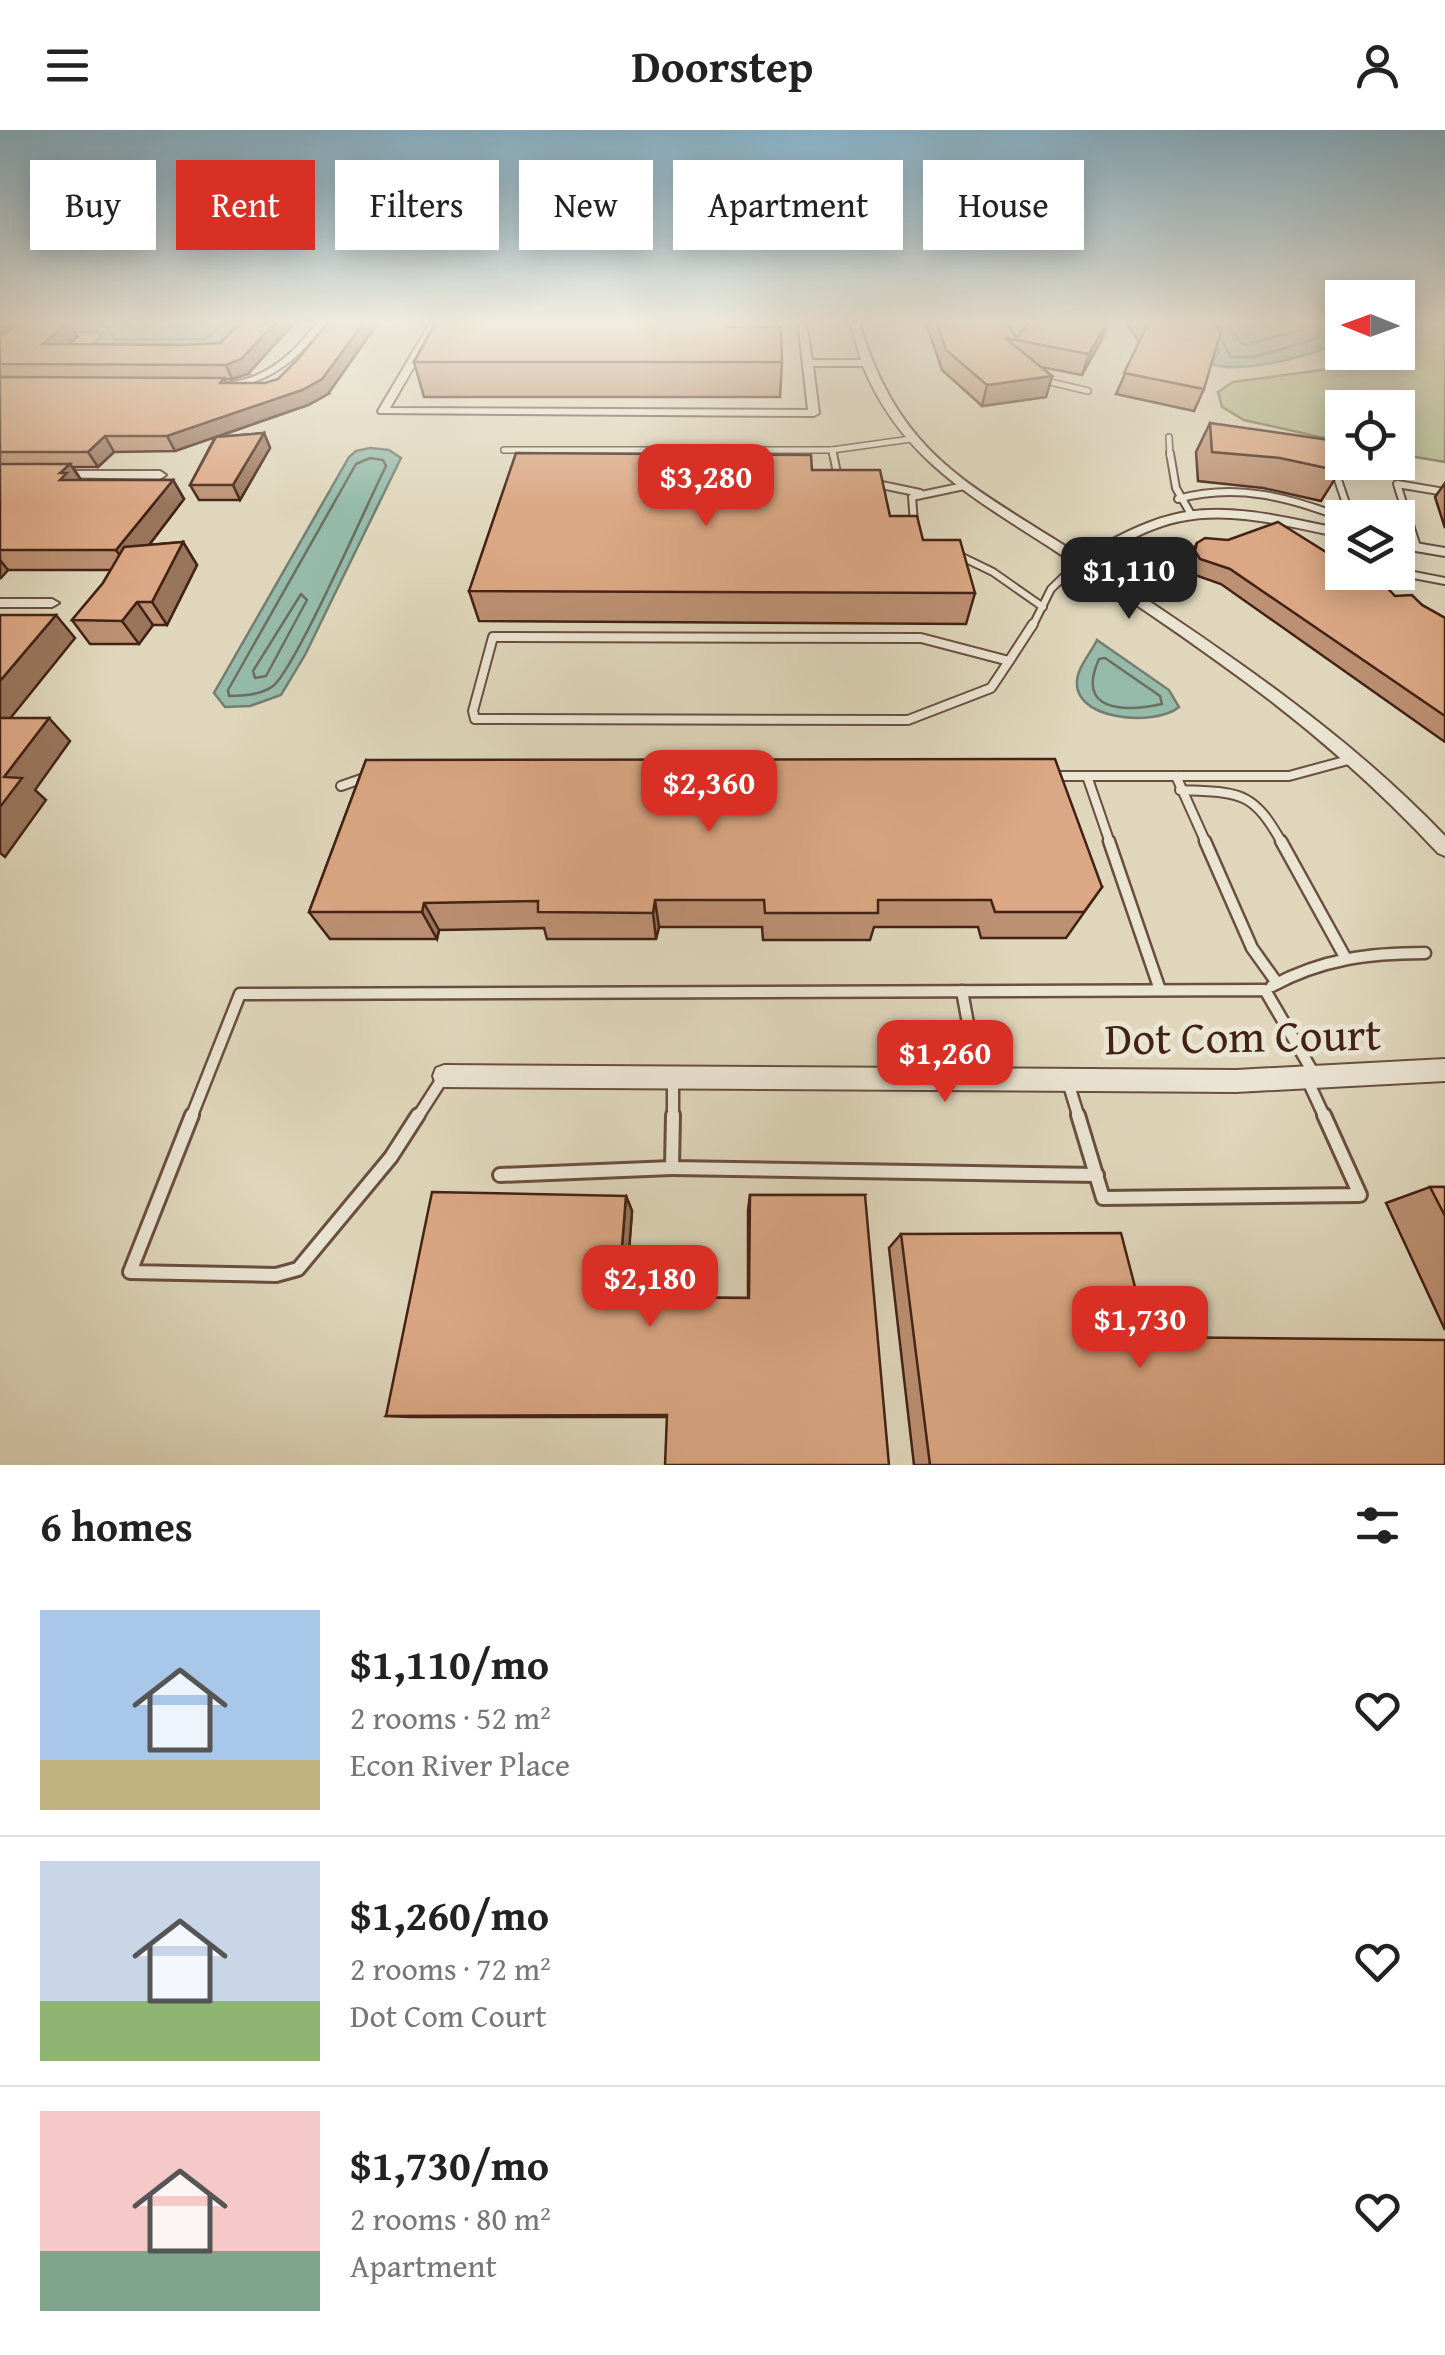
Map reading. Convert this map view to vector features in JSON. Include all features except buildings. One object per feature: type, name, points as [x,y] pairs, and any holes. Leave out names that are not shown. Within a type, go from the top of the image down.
[{"type":"street","points":[[214,386],[244,382]]},
{"type":"street","points":[[400,382],[383,411],[814,413],[810,382]]},
{"type":"street","points":[[873,382],[912,438],[964,486],[1080,560],[1294,711],[1352,759],[1445,848]]},
{"type":"street","points":[[36,475],[160,475]]},
{"type":"street","points":[[1080,560],[1144,529],[1192,516],[1242,515],[1325,531]]},
{"type":"street","points":[[1417,547],[1445,552]]},
{"type":"street","points":[[0,603],[52,603]]},
{"type":"street","name":"Dot Com Court","points":[[444,1076],[1236,1081],[1445,1070]]},
{"type":"lane","points":[[1050,382],[1088,392]]},
{"type":"lane","points":[[1169,437],[1170,471],[1178,499],[1192,516]]},
{"type":"lane","points":[[504,450],[832,450],[912,438]]},
{"type":"lane","points":[[832,450],[838,478],[848,482]]},
{"type":"lane","points":[[861,482],[921,494],[964,486]]},
{"type":"lane","points":[[1417,547],[1397,484],[1445,492]]},
{"type":"lane","points":[[1178,499],[1202,490],[1252,492],[1325,510]]},
{"type":"lane","points":[[916,531],[910,503],[921,494]]},
{"type":"lane","points":[[943,550],[993,572],[1043,607]]},
{"type":"lane","points":[[1009,661],[921,638],[493,637],[473,711],[475,719],[908,720],[991,688],[1009,661],[1043,607],[1051,589],[1080,560]]},
{"type":"lane","points":[[1415,575],[1445,581]]},
{"type":"lane","points":[[1047,776],[1290,776],[1352,759]]},
{"type":"lane","points":[[341,786],[371,775]]},
{"type":"lane","points":[[1087,776],[1160,990]]},
{"type":"lane","points":[[1068,1080],[1103,1198],[1360,1194],[1176,776]]},
{"type":"lane","points":[[1180,790],[1237,794],[1252,799],[1263,809],[1345,957]]},
{"type":"lane","points":[[444,1076],[391,1157],[298,1269],[276,1275],[130,1272],[240,994],[1271,987],[1298,971],[1361,952],[1425,953]]},
{"type":"lane","points":[[962,992],[978,1079]]},
{"type":"lane","points":[[672,1078],[672,1168]]},
{"type":"lane","points":[[500,1175],[672,1168],[1097,1175]]},
{"type":"shaded area","points":[[1233,382],[1445,382],[1445,462],[1415,457],[1415,390],[1325,390],[1325,438],[1244,420],[1222,407],[1218,392]]},
{"type":"water","points":[[370,448],[389,450],[401,458],[305,655],[281,695],[250,706],[225,707],[214,693],[349,457]]},
{"type":"water","points":[[1097,640],[1169,690],[1179,707],[1152,717],[1134,718],[1099,711],[1085,702],[1078,690],[1078,675]]}]
